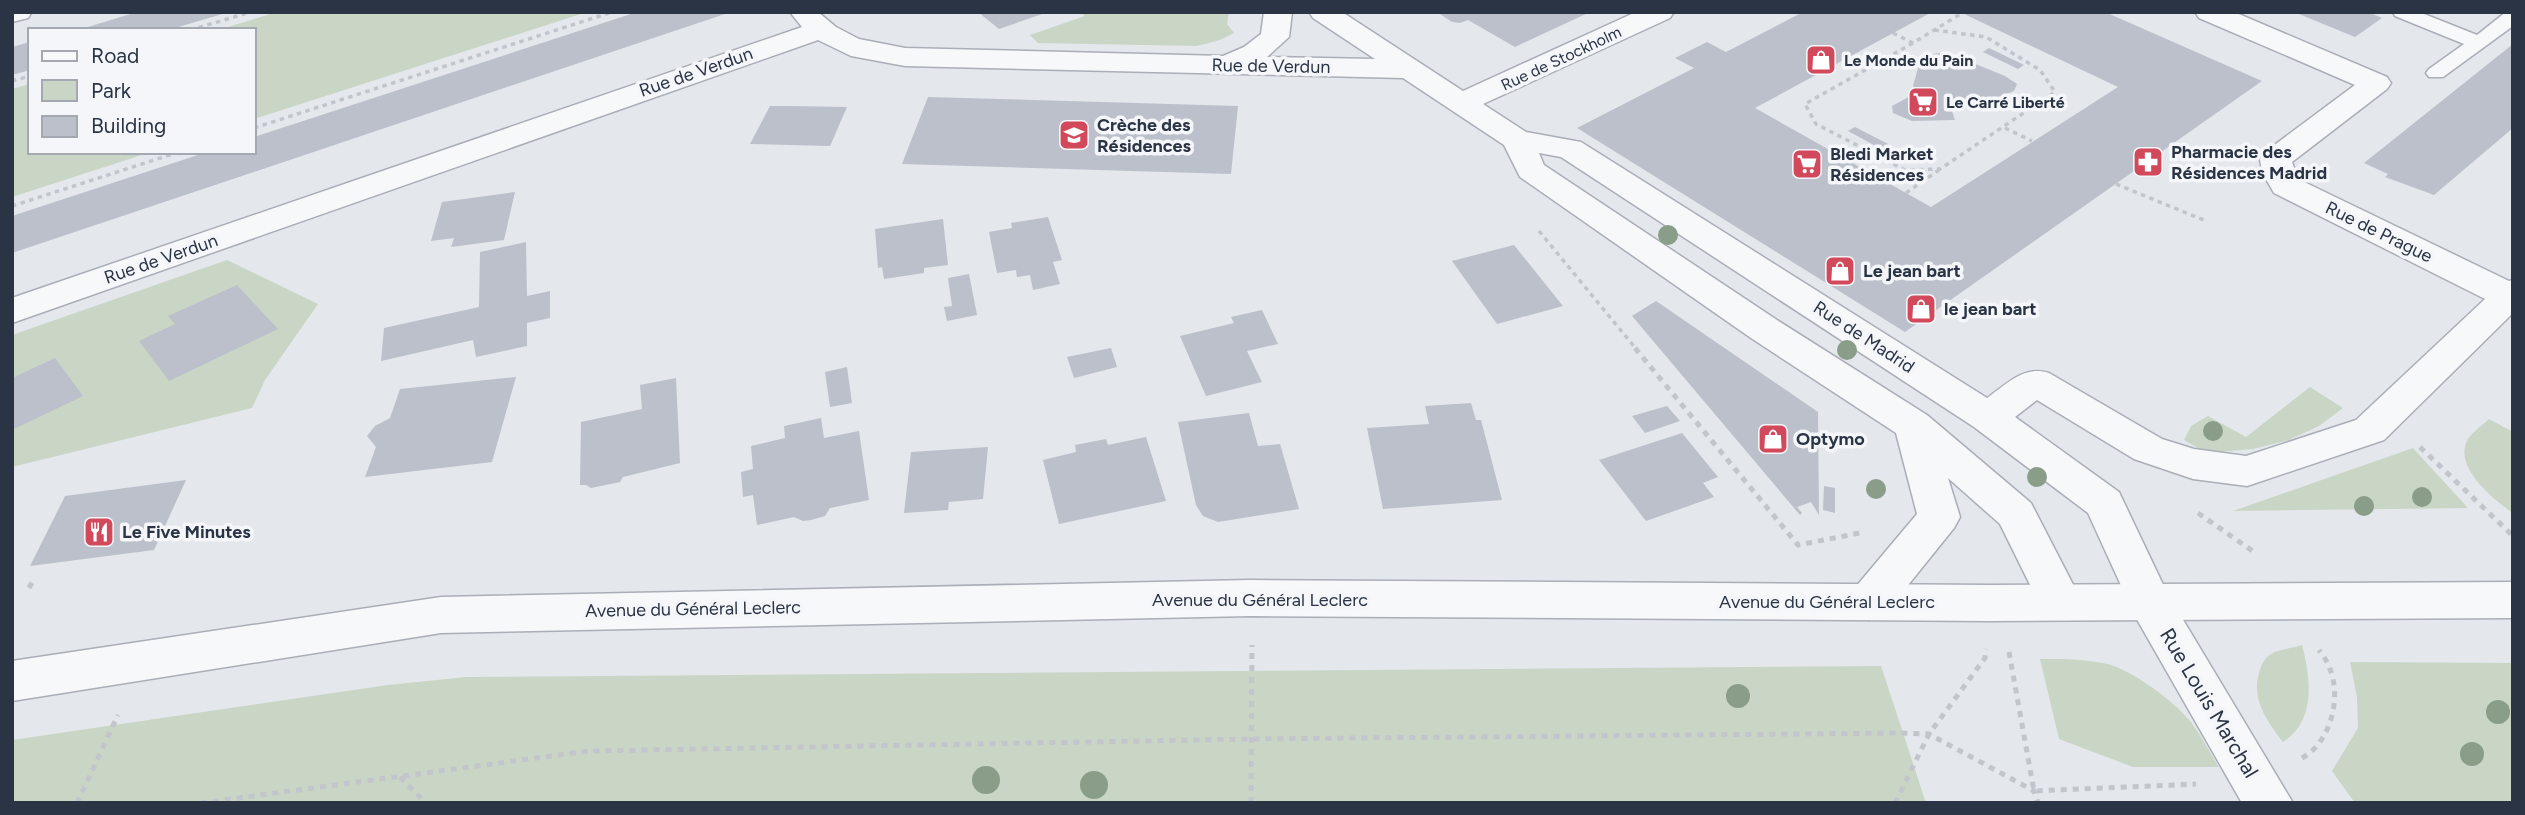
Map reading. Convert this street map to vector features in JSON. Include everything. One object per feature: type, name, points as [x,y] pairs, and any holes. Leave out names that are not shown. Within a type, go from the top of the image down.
[{"type":"street","points":[[12,14],[18,12]]},
{"type":"street","points":[[1227,65],[1254,53],[1275,37],[1278,12]]},
{"type":"street","name":"Rue de Madrid","points":[[1323,12],[1517,140],[1570,149],[1988,417],[2104,503],[2150,603]]},
{"type":"street","name":"Rue de Stockholm","points":[[1461,103],[1660,12]]},
{"type":"street","name":"Rue de Prague","points":[[2209,12],[2376,83],[2276,159],[2278,172],[2286,186],[2511,294]]},
{"type":"street","name":"Rue de Verdun","points":[[12,311],[812,21],[841,43],[871,54],[905,57],[1407,69]]},
{"type":"street","name":"Rue de Madrid","points":[[1517,140],[1531,170],[1764,329],[1913,425],[2016,514],[2060,602]]},
{"type":"street","points":[[1988,417],[2036,382],[2148,449],[2193,464],[2247,471],[2370,430],[2511,294]]},
{"type":"street","points":[[1869,602],[1939,517],[1913,425]]},
{"type":"street","name":"Avenue du Général Leclerc","points":[[12,681],[441,615],[1251,598],[1990,603],[2513,600]]},
{"type":"street","name":"Rue Louis Marchal","points":[[2150,603],[2269,803]]},
{"type":"lane","points":[[2402,12],[2479,43]]},
{"type":"lane","points":[[2436,73],[2513,16]]},
{"type":"path","points":[[197,28],[251,12]]},
{"type":"path","points":[[256,127],[612,12]]},
{"type":"path","points":[[1940,169],[1905,170],[1816,124],[1805,104],[1962,13]]},
{"type":"path","points":[[1906,193],[2055,92],[2040,70],[1986,37],[1934,30]]},
{"type":"path","points":[[1893,33],[1913,43]]},
{"type":"path","points":[[2005,128],[2032,141]]},
{"type":"path","points":[[158,154],[160,158]]},
{"type":"path","points":[[12,206],[173,154]]},
{"type":"path","points":[[2116,184],[2206,221]]},
{"type":"path","points":[[1537,228],[1797,545],[1862,532]]},
{"type":"path","points":[[2386,415],[2513,536]]},
{"type":"path","points":[[2197,512],[2253,551],[2290,603]]},
{"type":"path","points":[[30,588],[33,581]]},
{"type":"path","points":[[1251,598],[1251,803]]},
{"type":"path","points":[[1895,803],[1929,734],[1985,659],[1990,603]]},
{"type":"path","points":[[77,803],[112,728]]},
{"type":"path","points":[[201,803],[589,751],[1251,739],[1929,734],[2034,791],[2038,803]]},
{"type":"path","points":[[400,777],[426,803]]},
{"type":"green space","points":[[277,12],[587,12],[256,118],[256,28],[225,28]]},
{"type":"green space","points":[[1080,12],[1229,12],[1227,24],[1234,33],[1197,46],[1038,43],[1030,35],[1085,16]]},
{"type":"green space","points":[[28,85],[28,154],[145,154],[12,197],[12,89]]},
{"type":"green space","points":[[227,260],[318,304],[265,380],[252,408],[12,467],[12,335]]},
{"type":"green space","points":[[2310,387],[2343,408],[2319,426],[2289,440],[2253,449],[2206,453],[2184,440],[2191,426],[2208,416],[2246,437]]},
{"type":"green space","points":[[2489,419],[2513,432],[2513,513],[2479,483],[2466,463],[2466,443]]},
{"type":"green space","points":[[2413,448],[2468,508],[2233,511]]},
{"type":"green space","points":[[2302,645],[2309,685],[2306,711],[2294,733],[2283,742],[2262,710],[2257,683],[2264,660],[2278,651]]},
{"type":"green space","points":[[2040,659],[2102,663],[2142,681],[2175,705],[2190,721],[2219,767],[2133,767],[2059,739]]},
{"type":"green space","points":[[2350,662],[2513,663],[2513,803],[2355,803],[2332,771],[2358,728],[2357,697]]},
{"type":"green space","points":[[1881,666],[1925,800],[1929,803],[12,803],[12,740],[388,685],[466,677]]},
{"type":"building","points":[[137,12],[226,12],[175,28],[85,28]]},
{"type":"building","points":[[637,12],[728,13],[12,253],[12,216],[201,154],[256,154],[256,136]]},
{"type":"building","points":[[978,12],[1045,12],[1045,13],[999,29]]},
{"type":"building","points":[[1437,12],[1590,12],[1515,47],[1468,20],[1452,22]]},
{"type":"building","points":[[1803,12],[1932,12],[1755,108],[1931,207],[2118,87],[1960,12],[2105,12],[2262,81],[1905,332],[1577,128],[1694,68],[1675,58],[1707,42],[1726,52]]},
{"type":"building","points":[[2294,12],[2368,12],[2382,18],[2355,37]]},
{"type":"building","points":[[28,43],[28,71],[12,75],[12,47]]},
{"type":"building","points":[[2513,44],[2513,128],[2434,195],[2385,177],[2388,174],[2364,163]]},
{"type":"building","points":[[1989,48],[2024,65],[2018,69],[1983,52]]},
{"type":"building","points":[[1946,52],[2005,76],[2017,84],[2014,91],[1999,97],[1973,99],[1967,107],[1952,111],[1955,120],[1912,121],[1893,113],[1892,106],[1918,92],[1913,86],[1918,68],[1933,54]]},
{"type":"building","name":"Crèche des Résidences","points":[[928,97],[1238,106],[1231,174],[902,164]]},
{"type":"building","points":[[770,106],[847,107],[830,146],[750,144]]},
{"type":"building","points":[[1855,127],[1890,145],[1883,150],[1848,131]]},
{"type":"building","points":[[515,192],[504,240],[451,247],[454,238],[431,241],[442,202]]},
{"type":"building","points":[[1048,217],[1062,260],[1053,262],[1060,284],[1033,290],[1030,275],[1017,277],[1016,270],[997,273],[989,232],[1012,228],[1011,223]]},
{"type":"building","points":[[943,219],[948,265],[924,268],[924,273],[884,279],[882,267],[878,268],[875,229]]},
{"type":"building","points":[[526,242],[527,296],[550,291],[550,318],[527,323],[527,346],[476,357],[473,340],[381,361],[384,328],[479,307],[480,252]]},
{"type":"building","points":[[1514,245],[1563,306],[1497,324],[1452,261]]},
{"type":"building","points":[[969,274],[977,315],[947,321],[944,307],[952,306],[948,278]]},
{"type":"building","points":[[237,285],[278,329],[169,381],[139,341],[175,324],[168,316]]},
{"type":"building","name":"Optymo","points":[[1656,301],[1818,412],[1819,515],[1811,502],[1797,507],[1802,513],[1800,515],[1632,316]]},
{"type":"building","points":[[1262,310],[1278,344],[1247,351],[1262,382],[1206,396],[1180,336],[1234,323],[1231,317]]},
{"type":"building","points":[[1111,348],[1117,367],[1074,378],[1067,357]]},
{"type":"building","points":[[55,358],[83,396],[12,430],[12,378]]},
{"type":"building","points":[[847,367],[852,403],[830,407],[825,372]]},
{"type":"building","points":[[516,377],[492,462],[365,477],[376,447],[367,436],[375,426],[390,418],[400,389]]},
{"type":"building","points":[[676,378],[680,463],[623,477],[620,482],[591,488],[580,485],[581,422],[642,409],[640,385]]},
{"type":"building","points":[[1471,403],[1476,420],[1481,420],[1502,500],[1383,509],[1367,428],[1429,424],[1425,406]]},
{"type":"building","points":[[1667,406],[1680,421],[1645,433],[1632,416]]},
{"type":"building","points":[[1249,413],[1258,446],[1280,444],[1299,509],[1218,522],[1203,516],[1196,505],[1178,422]]},
{"type":"building","points":[[821,418],[824,438],[859,431],[869,500],[830,508],[825,516],[811,520],[803,521],[794,517],[757,525],[753,495],[743,497],[741,472],[753,469],[751,446],[785,438],[784,426]]},
{"type":"building","points":[[1682,433],[1718,477],[1703,483],[1714,497],[1646,521],[1599,460]]},
{"type":"building","points":[[1146,437],[1166,501],[1059,524],[1043,460],[1076,452],[1075,445],[1106,439],[1108,445]]},
{"type":"building","points":[[988,447],[983,499],[949,502],[948,510],[904,513],[911,452]]},
{"type":"building","points":[[186,480],[154,550],[30,566],[65,496]]},
{"type":"building","points":[[1824,486],[1835,488],[1835,513],[1823,510]]},
{"type":"place","name":"Le Monde du Pain","points":[[1821,60]]},
{"type":"place","name":"Le Carré Liberté","points":[[1923,102]]},
{"type":"place","name":"Crèche des Résidences","points":[[1074,135]]},
{"type":"place","name":"Pharmacie des Résidences Madrid","points":[[2148,162]]},
{"type":"place","name":"Bledi Market Résidences","points":[[1807,164]]},
{"type":"place","name":"Le jean bart","points":[[1840,271]]},
{"type":"place","name":"le jean bart","points":[[1921,309]]},
{"type":"place","name":"Optymo","points":[[1773,439]]},
{"type":"place","name":"Le Five Minutes","points":[[99,532]]}]
